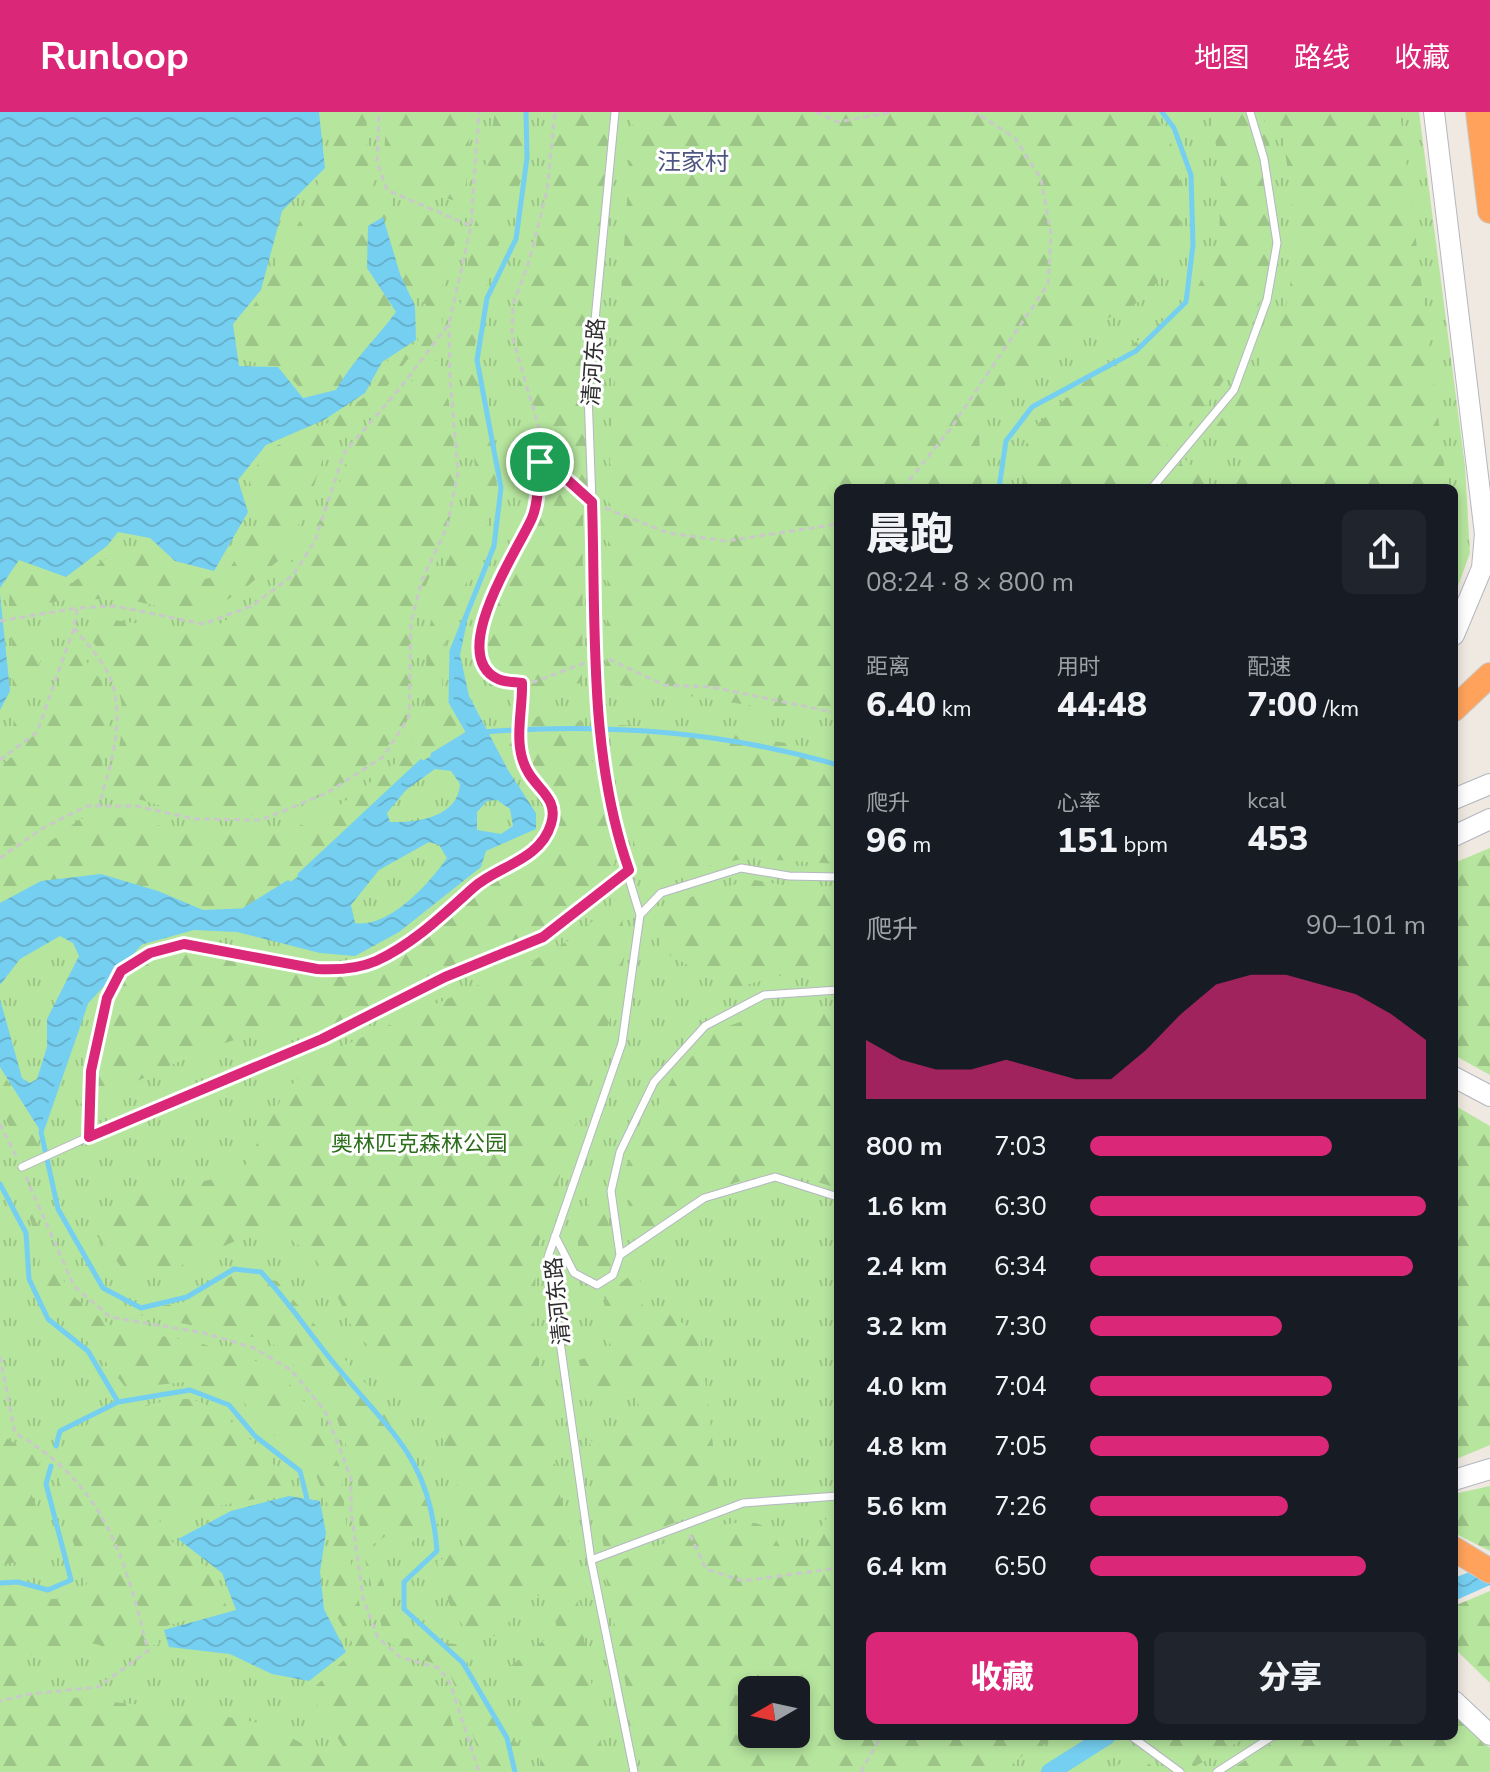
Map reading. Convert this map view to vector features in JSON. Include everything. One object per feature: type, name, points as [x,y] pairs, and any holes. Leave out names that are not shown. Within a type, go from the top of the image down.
[{"type":"highway","points":[[1478,112],[1490,211]]},
{"type":"highway","points":[[1458,705],[1490,675]]},
{"type":"highway","points":[[1458,1551],[1486,1568]]},
{"type":"street","points":[[1434,112],[1485,534],[1482,568],[1458,625]]},
{"type":"street","points":[[1458,797],[1490,784]]},
{"type":"street","points":[[1458,834],[1490,819]]},
{"type":"street","points":[[1458,1079],[1490,1096]]},
{"type":"street","points":[[1458,1479],[1490,1469]]},
{"type":"street","points":[[1458,1705],[1490,1735]]},
{"type":"lane","name":"清河东路","points":[[615,112],[588,393],[601,747],[613,826],[629,870],[640,915],[622,1043],[548,1257],[591,1560],[634,1772]]},
{"type":"lane","points":[[1155,484],[1234,390],[1267,300],[1277,243],[1264,159],[1250,112]]},
{"type":"lane","points":[[640,915],[661,893],[741,868],[789,876],[834,877]]},
{"type":"lane","points":[[22,1167],[322,1039],[445,977],[543,937],[629,870]]},
{"type":"lane","points":[[555,1236],[574,1273],[597,1285],[613,1275],[620,1255],[611,1191],[620,1152],[654,1082],[705,1026],[764,995],[834,990]]},
{"type":"lane","points":[[620,1255],[704,1198],[775,1177],[834,1196]]},
{"type":"lane","points":[[591,1560],[743,1503],[834,1496]]},
{"type":"lane","points":[[1136,1740],[1180,1772]]},
{"type":"lane","points":[[1217,1772],[1267,1740]]},
{"type":"path","points":[[379,112],[377,161],[387,190],[471,226]]},
{"type":"path","points":[[0,858],[43,828],[87,806],[136,806],[195,819],[261,820],[327,793],[383,757],[409,717],[411,623],[422,580],[447,527],[458,472],[449,324],[471,226],[479,112]]},
{"type":"path","points":[[555,112],[547,191],[529,261],[513,305],[512,336],[538,424],[540,462],[534,514],[477,637],[485,667],[497,679],[522,683],[534,682],[598,658],[617,660],[638,675],[664,685],[712,687],[832,712]]},
{"type":"path","points":[[816,112],[838,122],[892,112]]},
{"type":"path","points":[[906,484],[951,428],[1048,284],[1051,234],[1041,179],[1015,138],[975,112]]},
{"type":"path","points":[[0,621],[77,608],[115,606],[203,624],[252,606],[293,575],[315,541],[344,453],[449,324]]},
{"type":"path","points":[[540,462],[561,474],[592,502],[668,533],[726,541],[834,525]]},
{"type":"path","points":[[0,760],[37,732],[74,628],[77,608]]},
{"type":"path","points":[[74,628],[113,684],[116,724],[111,764],[98,806],[87,806]]},
{"type":"path","points":[[597,648],[598,667]]},
{"type":"path","points":[[89,1137],[91,1071],[107,998],[121,971],[150,953],[184,944],[317,969],[338,970],[375,962],[451,912],[475,886],[514,865],[539,845],[552,823],[549,796],[527,772],[517,736],[523,717],[522,683]]},
{"type":"path","points":[[0,1124],[74,1286],[110,1317],[204,1333],[254,1348],[291,1370],[325,1411],[351,1478],[351,1510],[363,1598],[378,1638],[400,1657],[439,1668],[450,1683],[479,1772]]},
{"type":"path","points":[[0,1357],[15,1433],[50,1452],[96,1502],[129,1575],[148,1651],[98,1687],[30,1694],[0,1701]]},
{"type":"path","points":[[685,1524],[706,1569],[743,1581],[834,1569]]},
{"type":"path","points":[[861,1772],[879,1740]]},
{"type":"green space","name":"奥林匹克森林公园","points":[[0,112],[1419,112],[1465,466],[1470,553],[1458,586],[1458,484],[834,484],[834,1740],[1458,1740],[1458,1719],[1490,1748],[1490,1772],[0,1772]]},
{"type":"green space","points":[[331,112],[367,112],[366,152],[374,192],[393,202],[370,261],[400,318],[340,387],[306,395],[283,369],[244,360],[240,324],[259,298],[314,194],[333,147]]},
{"type":"green space","points":[[386,112],[471,112],[465,203],[403,188],[388,180],[384,165]]},
{"type":"green space","points":[[495,112],[524,112],[521,175],[492,266],[475,345],[498,492],[443,650],[442,695],[459,725],[456,749],[338,834],[303,867],[287,898],[232,918],[0,912],[0,880],[80,819],[131,817],[180,832],[237,835],[295,828],[340,805],[401,759],[424,719],[427,640],[439,580],[468,517],[475,466],[456,329]]},
{"type":"green space","points":[[553,112],[612,112],[583,517],[582,683],[495,693],[471,652],[523,539],[536,455],[519,384],[516,310],[534,256],[547,183]]},
{"type":"green space","points":[[633,112],[1153,112],[1169,134],[1182,191],[1179,249],[1146,298],[1084,331],[1006,383],[979,434],[982,484],[834,484],[834,718],[606,683],[609,471]]},
{"type":"green space","points":[[1210,112],[1262,112],[1276,195],[1274,245],[1255,318],[1221,385],[1188,425],[1129,484],[1023,484],[1020,460],[1032,429],[1080,386],[1193,297],[1219,243],[1221,174]]},
{"type":"green space","points":[[1278,112],[1400,112],[1446,484],[1225,484],[1247,462],[1214,429],[1254,374],[1271,344],[1290,288],[1294,238],[1287,162]]},
{"type":"green space","points":[[406,206],[459,228],[440,294],[443,327],[429,348],[408,359],[389,384],[327,446],[305,513],[278,561],[239,593],[212,608],[184,612],[139,602],[78,598],[10,609],[9,587],[22,570],[72,583],[111,555],[153,551],[193,581],[226,575],[250,534],[268,525],[248,478],[269,449],[326,424],[366,396],[386,362],[417,342],[426,305],[394,274],[384,253]]},
{"type":"green space","points":[[439,358],[452,427],[453,497],[444,544],[423,593],[414,626],[410,660],[412,707],[402,729],[376,757],[334,789],[304,804],[273,812],[242,816],[210,815],[178,810],[112,790],[124,718],[116,674],[88,635],[100,618],[176,629],[217,626],[269,592],[305,546],[338,488],[351,445],[381,407]]},
{"type":"green space","points":[[1185,459],[1208,484],[1158,484]]},
{"type":"green space","points":[[53,624],[14,737],[11,629]]},
{"type":"green space","points":[[75,647],[100,679],[108,721],[100,773],[87,802],[25,835],[0,855],[0,766],[15,755],[38,729]]},
{"type":"green space","points":[[539,716],[583,722],[615,863],[594,893],[543,938],[314,1037],[291,1031],[263,1033],[231,1041],[163,1069],[80,1110],[87,1042],[103,985],[140,952],[198,942],[340,975],[383,961],[454,912],[505,853],[539,840],[547,814],[499,736]]},
{"type":"green space","points":[[608,724],[753,738],[834,754],[834,864],[747,858],[648,878],[620,807]]},
{"type":"green space","points":[[1490,848],[1490,1075],[1458,1057],[1458,861]]},
{"type":"green space","points":[[755,880],[834,891],[834,971],[784,975],[733,988],[659,950],[667,908],[702,892]]},
{"type":"green space","points":[[619,897],[626,947],[618,994],[537,1248],[533,1331],[606,1772],[539,1772],[543,1741],[504,1671],[557,1630],[553,1606],[530,1590],[512,1599],[510,1620],[500,1635],[472,1640],[450,1606],[437,1562],[465,1546],[455,1477],[432,1407],[355,1333],[334,1289],[314,1257],[277,1229],[242,1238],[153,1278],[122,1268],[97,1236],[139,1195],[241,1173],[285,1092],[318,1057],[536,959],[575,937]]},
{"type":"green space","points":[[775,1010],[834,1011],[834,1187],[791,1175],[743,1180],[704,1196],[634,1241],[626,1166],[674,1075],[717,1030]]},
{"type":"green space","points":[[0,1069],[30,1117],[39,1150],[23,1153],[0,1108]]},
{"type":"green space","points":[[1458,1107],[1490,1126],[1490,1445],[1458,1458]]},
{"type":"green space","points":[[22,1192],[70,1294],[114,1328],[192,1341],[250,1358],[284,1377],[316,1416],[340,1467],[352,1574],[367,1634],[391,1662],[432,1677],[444,1695],[467,1772],[0,1772],[0,1592],[53,1599],[74,1593],[87,1584],[61,1499],[60,1464],[64,1447],[72,1435],[113,1415],[167,1401],[185,1399],[199,1402],[215,1409],[246,1435],[296,1491],[158,1518],[171,1541],[213,1572],[227,1608],[156,1629],[159,1644],[128,1652],[87,1642],[24,1657],[19,1690],[168,1708],[258,1723],[322,1753],[349,1756],[309,1692],[356,1649],[330,1605],[330,1510],[310,1460],[261,1426],[240,1397],[185,1382],[126,1388],[94,1347],[53,1312],[39,1278],[40,1252]]},
{"type":"green space","points":[[592,1192],[613,1238],[611,1270],[599,1277],[581,1259],[578,1249]]},
{"type":"green space","points":[[639,1268],[644,1317],[666,1312],[700,1335],[720,1505],[604,1550],[590,1441],[642,1432],[637,1393],[585,1402],[579,1360],[610,1351],[604,1297]]},
{"type":"green space","points":[[233,1275],[277,1281],[387,1408],[438,1523],[412,1542],[394,1530],[371,1546],[402,1638],[464,1645],[476,1701],[519,1745],[525,1772],[486,1772],[448,1668],[411,1656],[385,1640],[360,1539],[358,1480],[333,1407],[269,1340],[123,1312],[191,1301]]},
{"type":"green space","points":[[0,1434],[41,1460],[28,1486],[52,1545],[39,1558],[0,1565]]},
{"type":"green space","points":[[1490,1486],[1490,1551],[1458,1535],[1458,1493]]},
{"type":"green space","points":[[834,1507],[834,1740],[1054,1740],[1026,1753],[1003,1772],[642,1772],[604,1567],[701,1531],[740,1523],[765,1527],[784,1555],[805,1552]]},
{"type":"green space","points":[[1490,1591],[1490,1683],[1458,1652],[1458,1604]]},
{"type":"green space","points":[[1458,1714],[1490,1752],[1490,1772],[1227,1772],[1277,1740],[1458,1740]]},
{"type":"green space","points":[[1173,1740],[1242,1740],[1194,1767],[1167,1743]]},
{"type":"green space","points":[[1138,1755],[1159,1772],[1104,1772]]},
{"type":"water","points":[[0,112],[319,112],[325,168],[282,211],[261,290],[233,324],[239,366],[278,367],[303,398],[336,390],[396,312],[367,268],[368,226],[383,217],[400,274],[415,306],[416,340],[382,362],[365,393],[324,420],[266,445],[238,480],[248,512],[214,571],[175,561],[150,538],[118,532],[107,546],[66,577],[19,560],[0,588]]},
{"type":"water","points":[[0,594],[10,691],[0,710]]},
{"type":"water","points":[[470,607],[460,655],[469,696],[508,770],[536,813],[536,829],[486,851],[481,867],[399,932],[355,956],[320,953],[237,932],[194,930],[133,947],[86,1002],[41,1132],[0,1067],[0,999],[22,1078],[30,1083],[37,1079],[47,1047],[47,1019],[79,956],[73,943],[60,936],[20,959],[0,985],[0,903],[41,881],[101,874],[158,891],[203,910],[252,908],[302,874],[419,763],[469,734],[451,702],[452,651]],"holes":[[[435,769],[451,771],[460,784],[452,804],[435,816],[390,822],[387,813],[406,790]],[[497,800],[510,809],[513,826],[501,834],[477,830],[477,812],[487,801]],[[429,842],[439,845],[447,858],[419,892],[394,912],[368,923],[355,923],[351,905],[379,870]]]},
{"type":"water","points":[[289,1496],[320,1501],[326,1533],[320,1571],[324,1609],[346,1652],[309,1681],[272,1674],[230,1654],[169,1647],[164,1630],[236,1610],[222,1573],[178,1539],[231,1511]]},
{"type":"water","points":[[1490,1564],[1490,1585],[1458,1599],[1458,1576]]},
{"type":"waterway","points":[[433,755],[469,733],[451,702],[452,651],[494,546],[501,488],[477,360],[487,298],[516,239],[527,158],[526,112]]},
{"type":"waterway","points":[[1000,484],[1006,441],[1032,407],[1136,351],[1186,302],[1193,245],[1191,175],[1174,128],[1162,112]]},
{"type":"waterway","points":[[483,732],[528,729],[662,732],[750,744],[834,764]]},
{"type":"waterway","points":[[300,875],[421,762]]},
{"type":"waterway","points":[[246,909],[288,883]]},
{"type":"waterway","points":[[139,944],[86,1002],[41,1132],[58,1209],[103,1288],[141,1308],[187,1297],[234,1269],[261,1272],[391,1430],[417,1470],[426,1492],[437,1551],[404,1582],[404,1609],[463,1663],[507,1738],[515,1772]]},
{"type":"waterway","points":[[0,1184],[26,1233],[29,1279],[48,1319],[88,1351],[118,1402],[190,1390],[229,1405],[255,1436],[300,1471],[307,1499]]},
{"type":"waterway","points":[[56,1446],[60,1431],[118,1402]]},
{"type":"waterway","points":[[0,1583],[18,1582],[48,1590],[71,1580],[46,1484],[51,1466]]},
{"type":"waterway","points":[[1050,1772],[1101,1740]]},
{"type":"district","name":"汪家村","points":[[693,162]]},
{"type":"route","points":[[540,462],[561,474],[592,502],[601,747],[613,826],[629,870],[543,937],[445,977],[322,1039],[89,1137],[91,1071],[107,998],[121,971],[150,953],[184,944],[317,969],[338,970],[375,962],[451,912],[475,886],[514,865],[539,845],[552,823],[549,796],[527,772],[517,736],[523,717],[522,683],[497,679],[485,667],[477,637],[534,514],[540,462]]}]
